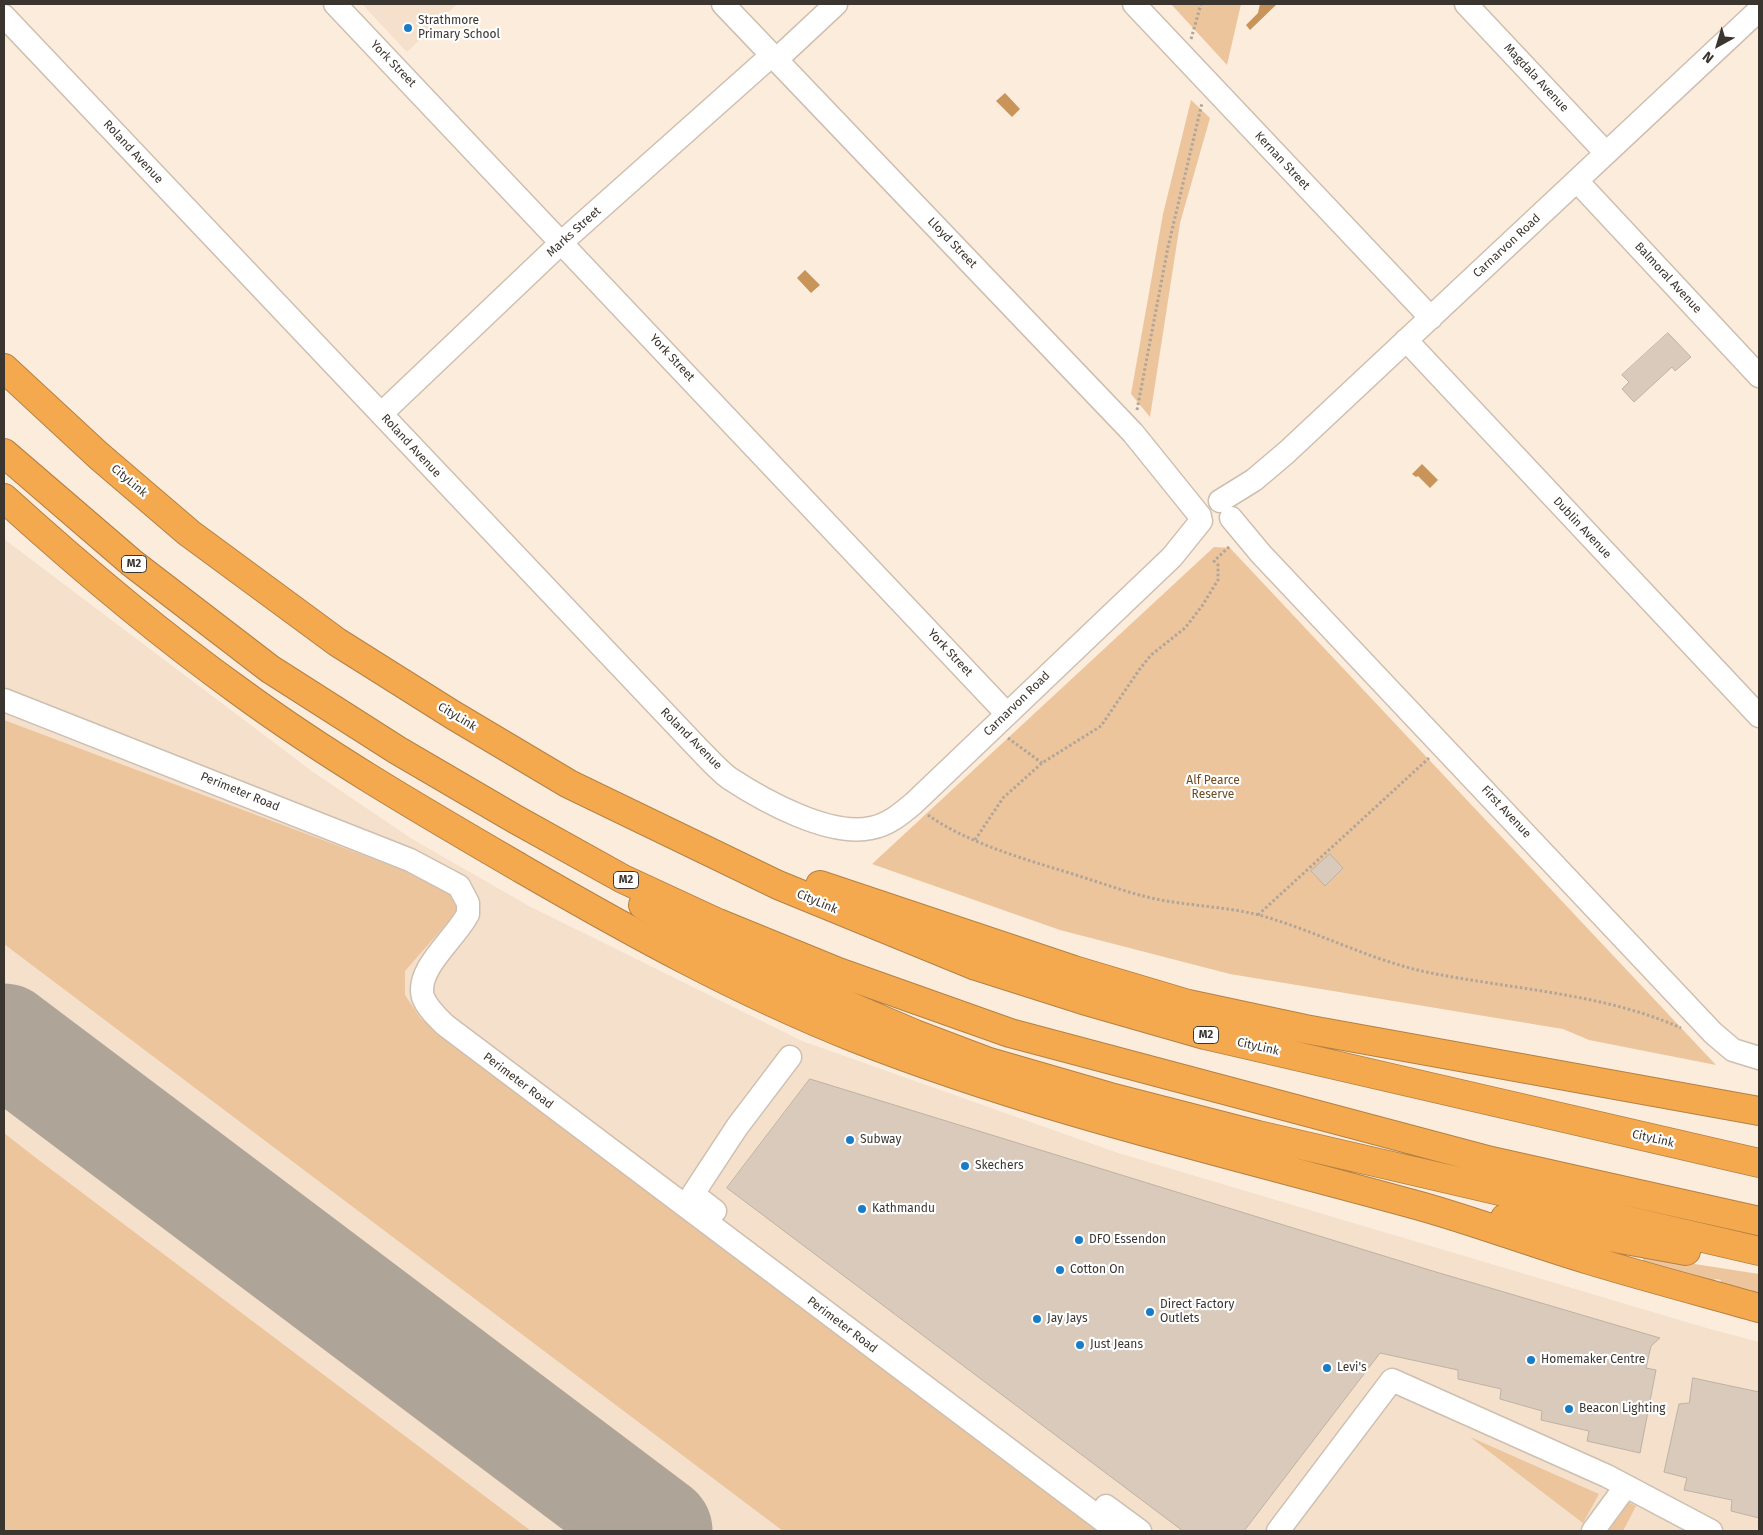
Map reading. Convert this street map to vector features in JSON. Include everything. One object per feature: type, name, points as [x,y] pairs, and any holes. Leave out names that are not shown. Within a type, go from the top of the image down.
[{"type":"highway","name":"CityLink","points":[[4,368],[99,456],[189,533],[337,642],[452,715],[569,784],[778,885],[976,966],[1083,1000],[1205,1035],[1759,1163]]},
{"type":"highway","name":"M2","points":[[4,452],[132,563],[270,669],[398,750],[515,820],[623,879],[718,923],[838,972],[1010,1033],[1491,1161],[1759,1221]]},
{"type":"highway","points":[[4,498],[74,561],[155,627],[240,692],[324,750],[407,803],[607,918],[726,982],[856,1038],[940,1069],[1128,1129],[1426,1208],[1592,1261],[1759,1308]]},
{"type":"highway","points":[[515,820],[637,902],[742,960],[906,1030],[990,1062],[1110,1097],[1258,1136],[1759,1251]]},
{"type":"highway","points":[[676,837],[1074,970],[1188,1004],[1305,1029],[1759,1111]]},
{"type":"highway","points":[[1426,1208],[1509,1218],[1678,1250],[1759,1258]]},
{"type":"street","name":"York Street","points":[[335,4],[562,242],[1000,720]]},
{"type":"street","name":"Lloyd Street","points":[[723,4],[1133,433],[1178,485],[1218,519]]},
{"type":"street","name":"Marks Street","points":[[381,414],[562,242],[836,4]]},
{"type":"street","name":"Kernan Street","points":[[1134,4],[1430,318]]},
{"type":"street","name":"Magdala Avenue","points":[[1466,4],[1606,153]]},
{"type":"street","name":"Roland Avenue","points":[[4,16],[696,746],[728,777],[827,827],[850,830]]},
{"type":"street","name":"Carnarvon Road","points":[[850,830],[873,828],[895,819],[914,803],[1172,557],[1218,519],[1254,480],[1287,452],[1606,153],[1756,22]]},
{"type":"street","name":"Balmoral Avenue","points":[[1577,181],[1759,376]]},
{"type":"street","name":"Dublin Avenue","points":[[1406,340],[1759,716]]},
{"type":"street","name":"First Avenue","points":[[1218,519],[1261,554],[1713,1033],[1733,1050],[1759,1058]]},
{"type":"street","name":"Perimeter Road","points":[[4,700],[365,842],[444,876],[459,886],[466,895],[468,914],[429,968],[423,978],[422,987],[424,999],[429,1009],[445,1026],[1116,1531]]},
{"type":"street","points":[[790,1057],[737,1127],[693,1194],[1140,1531]]},
{"type":"street","points":[[1278,1531],[1392,1380],[1626,1486],[1711,1531]]},
{"type":"street","points":[[1593,1531],[1626,1486]]},
{"type":"path","points":[[1186,58],[1201,4]]},
{"type":"path","points":[[1133,433],[1168,247],[1208,81]]},
{"type":"path","points":[[975,840],[1003,798],[1042,763],[1101,726],[1151,655],[1185,628],[1202,606],[1218,580],[1218,566],[1214,561],[1218,519]]},
{"type":"path","points":[[1000,720],[1042,763]]},
{"type":"path","points":[[1258,915],[1443,745]]},
{"type":"path","points":[[914,803],[937,821],[975,840],[1039,863],[1159,900],[1258,915],[1374,957],[1430,973],[1530,988],[1653,1016],[1706,1039],[1713,1033]]},
{"type":"shaded area","name":"Strathmore Primary School","points":[[362,4],[457,4],[407,52]]},
{"type":"shaded area","points":[[1260,4],[1277,4],[1250,30],[1246,25],[1258,13]]},
{"type":"shaded area","points":[[1005,93],[1020,109],[1012,117],[996,101]]},
{"type":"shaded area","points":[[805,270],[820,285],[811,293],[797,278]]},
{"type":"shaded area","points":[[1422,464],[1438,480],[1430,488],[1418,476],[1416,477],[1412,474]]},
{"type":"shaded area","points":[[4,539],[313,772],[412,839],[529,906],[802,1041],[1118,1153],[1759,1342],[1759,1531],[4,1531]]},
{"type":"green space","points":[[1171,4],[1241,4],[1227,65]]},
{"type":"green space","points":[[1191,100],[1210,118],[1180,223],[1150,417],[1131,394],[1163,214]]},
{"type":"green space","name":"Alf Pearce Reserve","points":[[1214,547],[1230,548],[1716,1065],[1589,1040],[1563,1029],[1230,974],[1060,930],[872,864]]},
{"type":"green space","points":[[4,720],[437,883],[456,898],[456,913],[405,971],[405,995],[421,1019],[1098,1531],[783,1531],[4,944]]},
{"type":"green space","points":[[4,1133],[36,1158],[531,1531],[4,1531]]},
{"type":"green space","points":[[1643,1256],[1759,1274],[1759,1295],[1719,1285],[1721,1280],[1715,1279],[1713,1283],[1643,1265]]},
{"type":"green space","points":[[1470,1437],[1599,1494],[1583,1523]]},
{"type":"green space","points":[[1628,1502],[1636,1506],[1623,1531],[1604,1531]]},
{"type":"building","points":[[1668,333],[1691,357],[1675,371],[1672,367],[1634,402],[1622,389],[1629,382],[1622,375]]},
{"type":"building","points":[[1330,854],[1343,868],[1325,886],[1311,871]]},
{"type":"building","name":"Direct Factory Outlets","points":[[810,1079],[1436,1272],[1660,1338],[1651,1346],[1646,1368],[1656,1370],[1640,1453],[1587,1441],[1589,1431],[1541,1420],[1542,1411],[1500,1399],[1501,1389],[1458,1379],[1458,1370],[1380,1353],[1244,1531],[1183,1531],[727,1188]]},
{"type":"building","points":[[1693,1378],[1759,1392],[1759,1518],[1731,1511],[1732,1500],[1684,1490],[1687,1478],[1664,1472],[1679,1404],[1689,1403]]},
{"type":"taxiway","points":[[4,1069],[33,1071],[55,1077]]},
{"type":"runway","points":[[4,1039],[657,1531]]},
{"type":"place","name":"Strathmore Primary School","points":[[408,28]]},
{"type":"place","name":"Subway","points":[[850,1140]]},
{"type":"place","name":"Skechers","points":[[965,1166]]},
{"type":"place","name":"Kathmandu","points":[[862,1209]]},
{"type":"place","name":"DFO Essendon","points":[[1079,1240]]},
{"type":"place","name":"Cotton On","points":[[1060,1270]]},
{"type":"place","name":"Direct Factory Outlets","points":[[1150,1312]]},
{"type":"place","name":"Jay Jays","points":[[1037,1319]]},
{"type":"place","name":"Just Jeans","points":[[1080,1345]]},
{"type":"place","name":"Homemaker Centre","points":[[1531,1360]]},
{"type":"place","name":"Levi's","points":[[1327,1368]]},
{"type":"place","name":"Beacon Lighting","points":[[1569,1409]]}]
